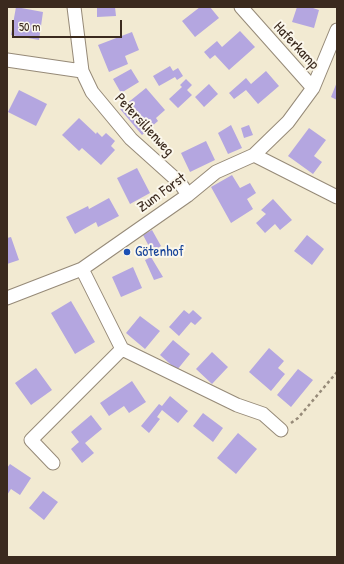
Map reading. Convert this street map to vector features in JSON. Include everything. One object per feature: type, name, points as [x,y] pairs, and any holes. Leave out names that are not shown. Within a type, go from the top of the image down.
[{"type":"street","name":"Petersilienweg","points":[[74,7],[82,71],[92,92],[131,139],[180,183],[188,195]]},
{"type":"street","name":"Haferkamp","points":[[241,7],[313,88]]},
{"type":"street","name":"Haferkamp","points":[[254,155],[288,122],[313,88],[337,30]]},
{"type":"street","points":[[7,60],[82,71]]},
{"type":"street","points":[[254,155],[337,197]]},
{"type":"street","name":"Zum Forst","points":[[7,298],[82,269],[188,195],[216,172],[254,155]]},
{"type":"street","points":[[82,269],[122,349],[237,405],[263,414],[281,430]]},
{"type":"street","points":[[53,463],[30,440],[122,349]]},
{"type":"path","points":[[281,430],[298,418],[337,372]]},
{"type":"building","points":[[16,7],[43,12],[39,40],[11,35]]},
{"type":"building","points":[[97,7],[115,7],[116,16],[97,17]]},
{"type":"building","points":[[200,7],[210,7],[219,18],[195,37],[182,21]]},
{"type":"building","points":[[297,7],[310,7],[319,10],[314,28],[292,22]]},
{"type":"building","points":[[240,31],[255,47],[229,70],[215,55],[210,59],[204,52],[217,41],[222,47]]},
{"type":"building","points":[[132,32],[139,50],[125,56],[128,64],[109,72],[98,45]]},
{"type":"building","points":[[170,66],[173,71],[178,68],[183,76],[177,80],[175,77],[159,86],[153,76]]},
{"type":"building","points":[[131,69],[139,82],[121,93],[113,79]]},
{"type":"building","points":[[266,71],[279,86],[258,104],[246,90],[234,99],[229,93],[246,78],[251,84]]},
{"type":"building","points":[[186,79],[192,85],[187,90],[192,95],[178,108],[169,99],[182,87],[180,85]]},
{"type":"building","points":[[337,82],[337,100],[331,97]]},
{"type":"building","points":[[209,84],[218,94],[204,107],[195,97]]},
{"type":"building","points":[[146,88],[165,110],[156,118],[158,121],[142,135],[120,109]]},
{"type":"building","points":[[19,90],[47,104],[36,126],[8,112]]},
{"type":"building","points":[[79,118],[96,134],[97,132],[102,137],[106,133],[115,141],[111,146],[115,150],[101,165],[82,148],[79,151],[62,135]]},
{"type":"building","points":[[231,125],[242,148],[228,154],[218,133]]},
{"type":"building","points":[[249,125],[253,135],[244,138],[241,128]]},
{"type":"building","points":[[309,128],[326,140],[314,156],[322,162],[313,174],[288,156]]},
{"type":"building","points":[[206,141],[215,160],[190,172],[181,153]]},
{"type":"building","points":[[137,168],[150,193],[130,204],[117,178]]},
{"type":"building","points":[[232,175],[240,188],[250,183],[256,193],[247,199],[253,209],[231,223],[211,187]]},
{"type":"building","points":[[109,198],[119,216],[98,227],[96,222],[75,234],[66,217],[88,206],[89,209]]},
{"type":"building","points":[[273,199],[292,220],[280,230],[275,224],[265,233],[256,223],[266,214],[261,210]]},
{"type":"building","points":[[152,230],[161,246],[152,252],[143,235]]},
{"type":"building","points":[[307,235],[324,249],[312,265],[294,251]]},
{"type":"building","points":[[11,237],[19,260],[7,264],[7,238]]},
{"type":"building","points":[[151,257],[163,277],[154,280],[145,260]]},
{"type":"building","points":[[133,267],[142,288],[121,297],[112,277]]},
{"type":"building","points":[[71,301],[95,342],[75,354],[51,313]]},
{"type":"building","points":[[184,310],[189,314],[193,310],[202,318],[195,325],[191,322],[179,336],[169,327]]},
{"type":"building","points":[[140,316],[160,331],[145,349],[126,333]]},
{"type":"building","points":[[173,340],[190,354],[177,370],[160,355]]},
{"type":"building","points":[[269,348],[284,361],[278,368],[285,374],[271,391],[249,372]]},
{"type":"building","points":[[212,352],[228,367],[212,384],[196,369]]},
{"type":"building","points":[[36,368],[52,390],[31,405],[15,383]]},
{"type":"building","points":[[298,369],[313,380],[291,407],[277,395]]},
{"type":"building","points":[[132,381],[146,402],[129,413],[124,406],[109,416],[100,403]]},
{"type":"building","points":[[170,396],[188,411],[178,423],[162,410],[157,417],[160,419],[149,433],[141,426],[159,404],[162,406]]},
{"type":"building","points":[[203,413],[223,428],[213,442],[193,426]]},
{"type":"building","points":[[91,415],[102,429],[85,443],[94,453],[82,463],[71,449],[79,442],[71,432]]},
{"type":"building","points":[[238,433],[257,449],[236,474],[217,458]]},
{"type":"building","points":[[10,464],[31,478],[20,495],[11,489],[7,495],[7,468]]},
{"type":"building","points":[[43,491],[58,502],[44,520],[29,508]]},
{"type":"place","name":"Götenhof","points":[[127,252]]}]
